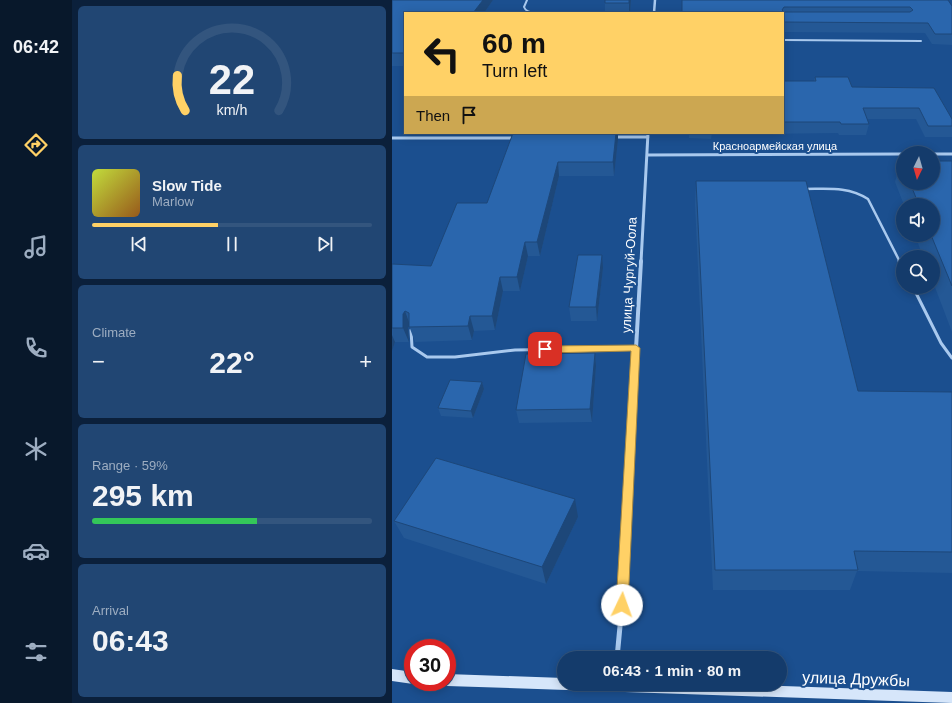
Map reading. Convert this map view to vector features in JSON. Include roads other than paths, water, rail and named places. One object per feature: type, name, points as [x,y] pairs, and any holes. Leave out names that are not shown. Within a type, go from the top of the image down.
[{"type":"main road","points":[[392,675],[404,677]]},
{"type":"main road","name":"улица Дружбы","points":[[456,680],[557,683]]},
{"type":"main road","name":"улица Дружбы","points":[[770,691],[952,698]]},
{"type":"street","points":[[654,12],[655,0]]},
{"type":"street","points":[[608,137],[648,135]]},
{"type":"street","name":"улица Чургуй-Оола","points":[[618,651],[622,605],[648,135]]},
{"type":"street","points":[[392,138],[520,138]]},
{"type":"street","name":"Красноармейская улица","points":[[647,155],[896,154]]},
{"type":"street","points":[[940,154],[952,154]]},
{"type":"lane","points":[[527,0],[524,7],[528,12]]},
{"type":"lane","points":[[784,40],[921,42]]},
{"type":"lane","points":[[804,189],[853,190],[862,194],[868,199],[896,254]]},
{"type":"lane","points":[[916,294],[941,343],[952,358]]},
{"type":"lane","points":[[411,328],[412,347],[427,356],[455,357],[515,350],[636,348]]}]
